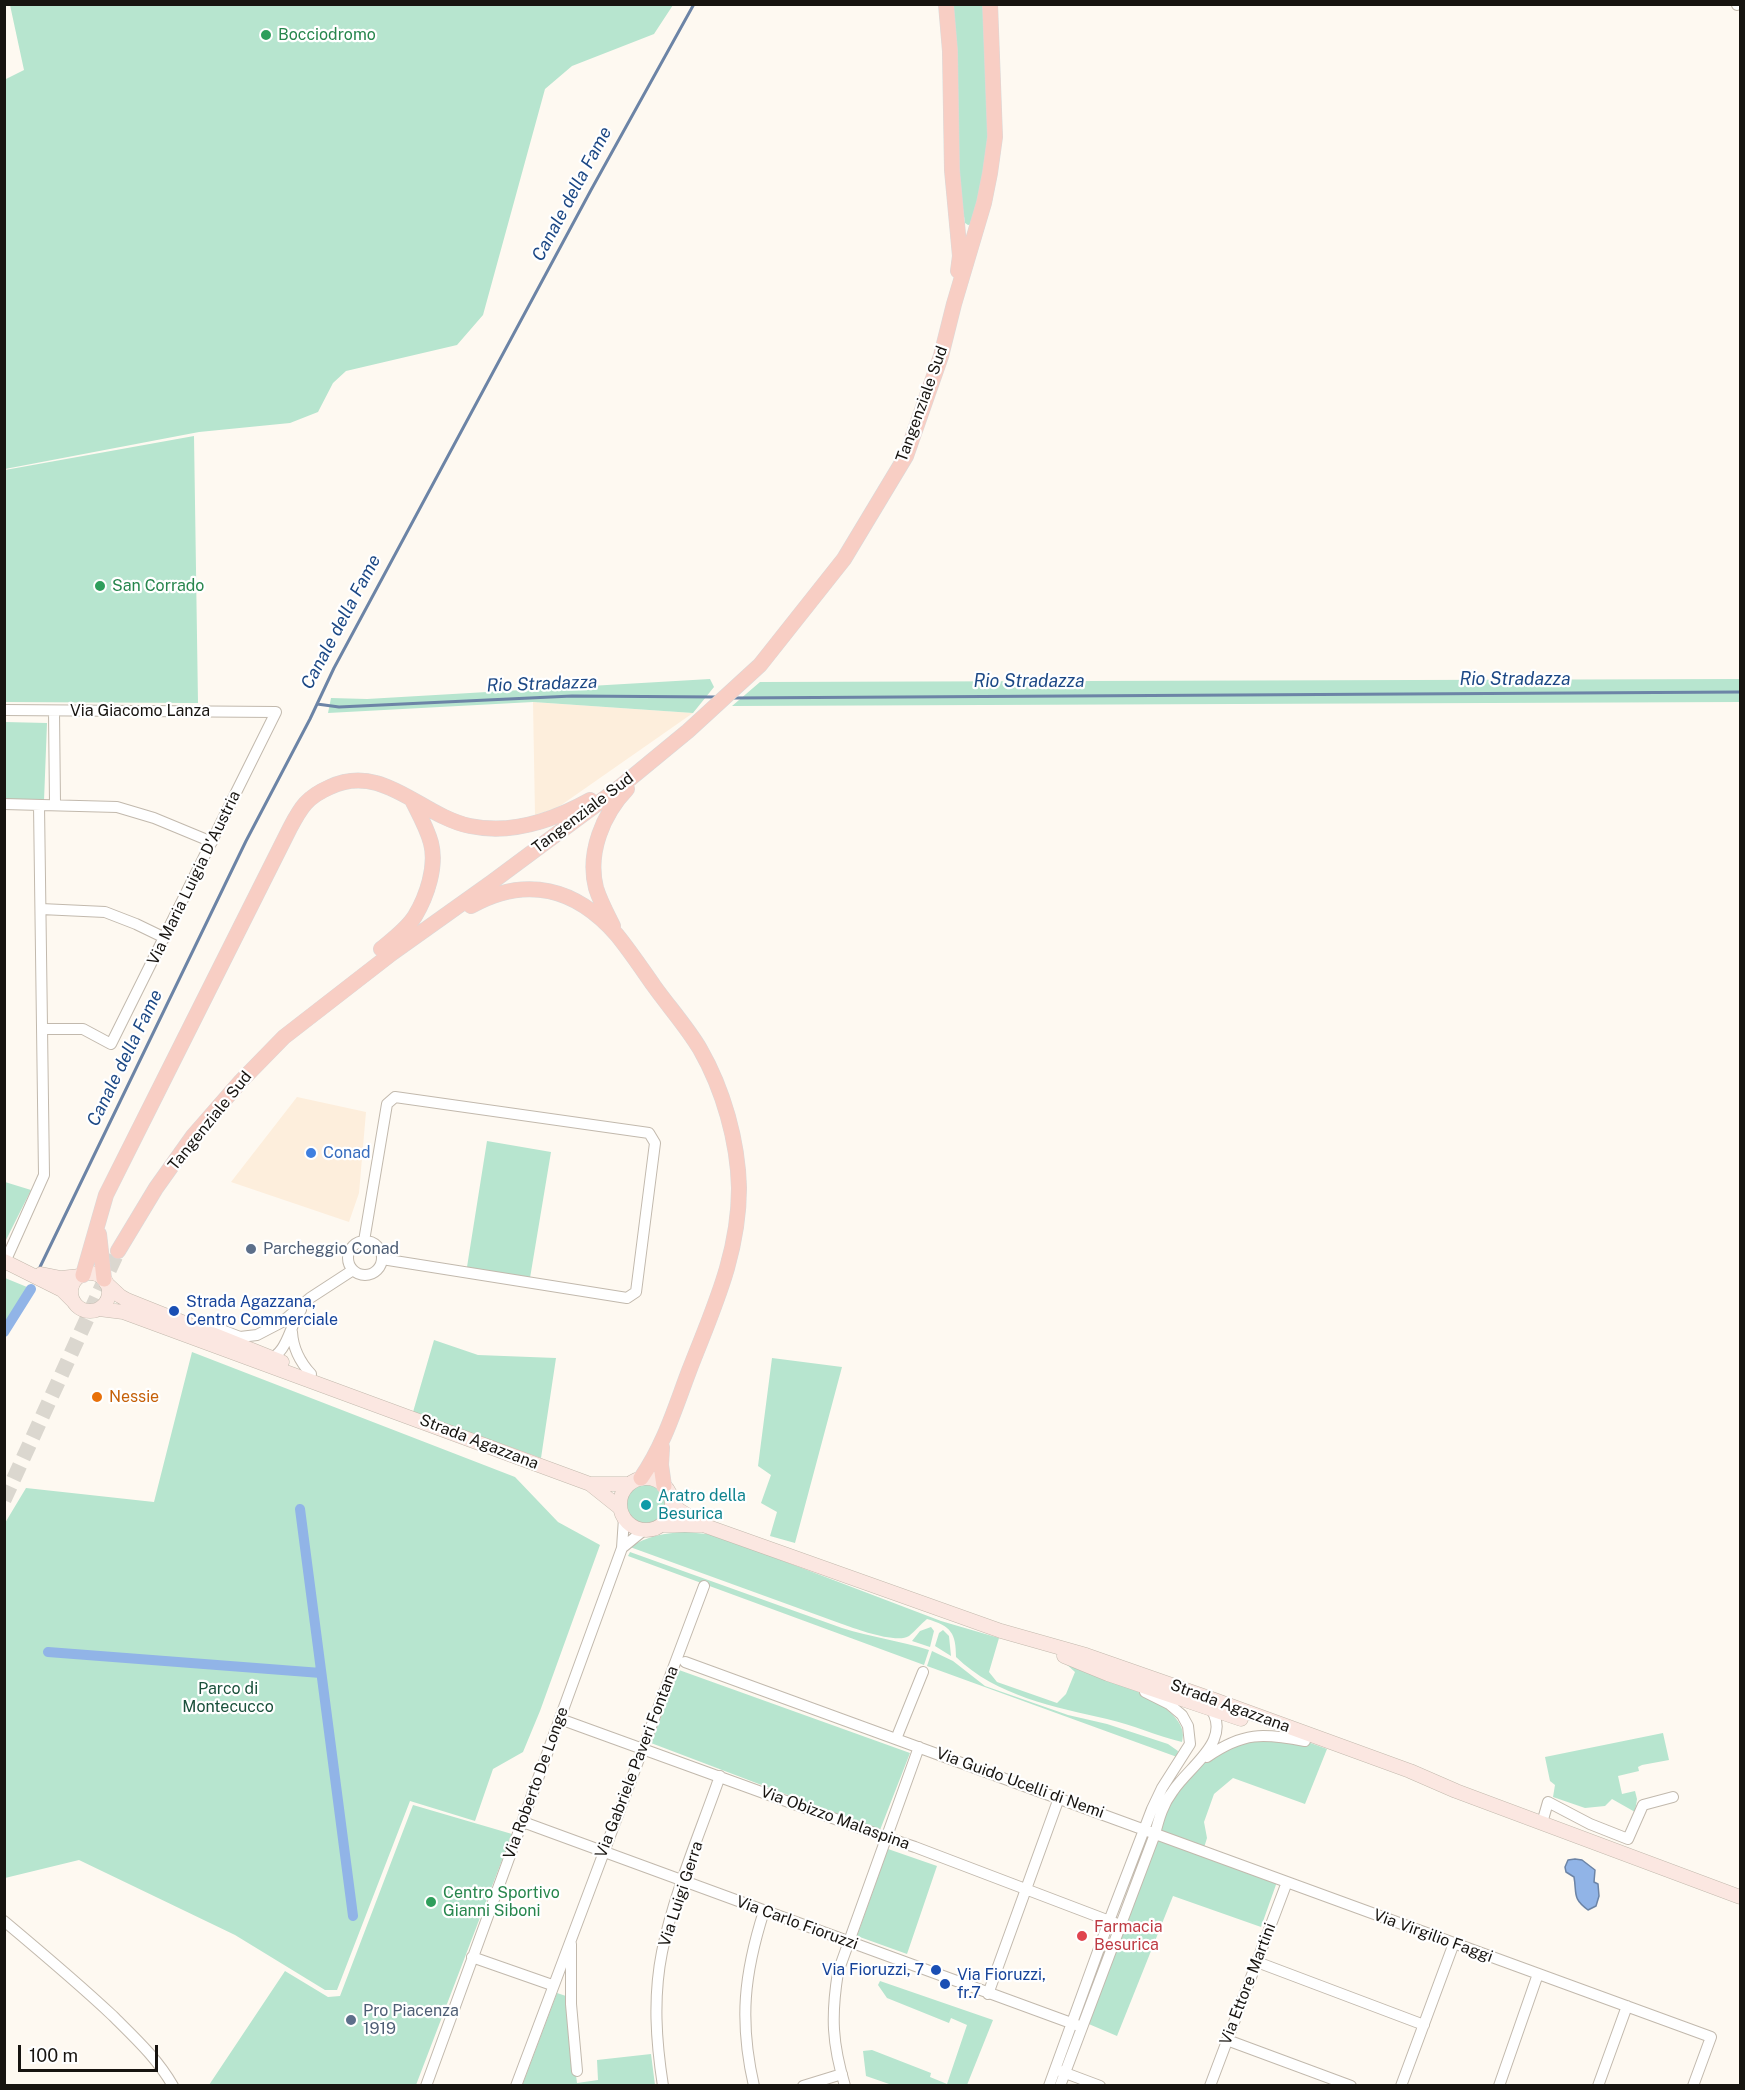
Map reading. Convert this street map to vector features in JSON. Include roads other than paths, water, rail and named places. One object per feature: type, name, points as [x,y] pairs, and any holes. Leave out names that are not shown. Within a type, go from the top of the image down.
[{"type":"main road","name":"Tangenziale Sud","points":[[946,4],[950,51],[952,170],[960,256],[954,304]]},
{"type":"main road","name":"Tangenziale Sud","points":[[118,1251],[156,1188],[194,1136],[240,1081],[284,1037],[398,948],[501,875],[636,773],[687,731],[760,665],[844,559],[906,456],[941,356],[969,256],[990,173],[994,137],[990,4]]},
{"type":"main road","points":[[616,934],[596,887],[594,872],[598,836],[604,820],[618,799],[669,746]]},
{"type":"main road","points":[[74,1302],[71,1290],[73,1284],[82,1275],[106,1195],[290,828],[307,799],[341,781],[360,779],[395,789],[440,816],[470,826],[515,828],[547,819],[579,806],[636,773]]},
{"type":"main road","points":[[311,1015],[356,969],[400,934],[414,917],[426,892],[432,868],[432,846],[412,800]]},
{"type":"main road","points":[[398,948],[478,902],[501,892],[531,888],[555,892],[576,901],[616,934],[699,1047],[718,1084],[727,1112],[739,1185],[737,1226],[729,1267],[662,1445],[620,1499],[622,1513]]},
{"type":"main road","points":[[5,1262],[50,1280],[82,1310],[99,1309],[108,1300],[109,1288],[105,1281],[98,1222]]},
{"type":"main road","points":[[50,1280],[93,1274],[127,1300],[273,1358],[369,1401]]},
{"type":"main road","points":[[99,1309],[123,1312],[369,1401]]},
{"type":"main road","name":"Strada Agazzana","points":[[369,1401],[590,1484]]},
{"type":"main road","points":[[662,1445],[661,1465],[664,1486]]},
{"type":"main road","points":[[590,1484],[650,1478],[664,1486],[671,1496],[672,1503],[671,1511],[661,1525]]},
{"type":"main road","points":[[590,1484],[622,1513],[629,1524],[644,1530],[661,1525],[703,1525]]},
{"type":"main road","name":"Strada Agazzana","points":[[672,1503],[703,1525],[1001,1631],[1108,1674],[1456,1791],[1740,1897]]},
{"type":"main road","name":"Strada Agazzana","points":[[1001,1631],[1136,1672],[1410,1771],[1456,1791]]},
{"type":"street","name":"Via Giacomo Lanza","points":[[4,710],[276,712]]},
{"type":"street","points":[[54,711],[55,804]]},
{"type":"street","name":"Via Maria Luigia D'Austria","points":[[42,1029],[83,1029],[111,1044],[276,712]]},
{"type":"street","points":[[4,804],[117,807],[154,818],[212,842]]},
{"type":"street","points":[[5,1262],[44,1174],[39,804]]},
{"type":"street","points":[[41,909],[105,912],[165,938]]},
{"type":"street","points":[[364,1241],[387,1104],[395,1097],[649,1133],[655,1143],[636,1292],[627,1298],[382,1259]]},
{"type":"street","points":[[364,1241],[375,1244],[382,1254],[382,1259],[378,1269],[368,1275],[353,1270],[349,1261],[350,1252],[355,1244],[364,1241]]},
{"type":"street","points":[[200,1329],[214,1328],[240,1337],[257,1335],[282,1322],[310,1298],[353,1270]]},
{"type":"street","points":[[183,1334],[209,1340],[266,1360],[273,1358],[282,1350],[296,1317],[310,1298]]},
{"type":"street","points":[[292,1326],[292,1340],[297,1355],[311,1374]]},
{"type":"street","points":[[622,1513],[622,1548]]},
{"type":"street","points":[[622,1548],[644,1530]]},
{"type":"street","name":"Via Roberto De Longe","points":[[426,2085],[622,1548]]},
{"type":"street","name":"Via Gabriele Paveri Fontana","points":[[516,2085],[704,1586]]},
{"type":"street","name":"Via Guido Ucelli di Nemi","points":[[685,1662],[1144,1828],[1155,1834]]},
{"type":"street","points":[[896,1739],[923,1672]]},
{"type":"street","points":[[1049,2085],[1060,2071],[1120,1925],[1155,1834],[1161,1811],[1182,1778],[1210,1749],[1216,1731],[1212,1709],[1205,1701],[1145,1680],[1136,1672]]},
{"type":"street","name":"Strada Agazzana","points":[[1108,1674],[1169,1704],[1182,1715],[1188,1726],[1190,1744],[1162,1788],[1144,1828]]},
{"type":"street","name":"Via Obizzo Malaspina","points":[[560,1719],[885,1838],[915,1846],[1120,1925]]},
{"type":"street","points":[[1197,1763],[1238,1740],[1257,1735],[1280,1736],[1305,1741]]},
{"type":"street","points":[[845,2085],[834,2032],[833,2006],[838,1972],[919,1747]]},
{"type":"street","name":"Via Luigi Gerra","points":[[663,2085],[656,2042],[657,1993],[662,1953],[683,1881],[720,1776]]},
{"type":"street","points":[[1542,1823],[1548,1802],[1590,1824],[1628,1839],[1642,1805],[1673,1797]]},
{"type":"street","points":[[987,1994],[1059,1798]]},
{"type":"street","name":"Via Carlo Fioruzzi","points":[[523,1822],[987,1994],[1077,2025]]},
{"type":"street","points":[[1077,2025],[1108,1921],[1144,1828]]},
{"type":"street","name":"Via Virgilio Faggi","points":[[1155,1834],[1711,2037],[1693,2085]]},
{"type":"street","name":"Via Ettore Martini","points":[[1210,2085],[1287,1882]]},
{"type":"street","points":[[754,2085],[745,2034],[745,2006],[748,1975],[764,1911]]},
{"type":"street","points":[[4,1921],[83,1988],[130,2033],[160,2064],[173,2085]]},
{"type":"street","name":"Via Gabriele Paveri Fontana","points":[[571,1938],[571,2004],[577,2071]]},
{"type":"street","points":[[1401,2085],[1454,1943]]},
{"type":"street","points":[[472,1956],[552,1985]]},
{"type":"street","points":[[1257,1962],[1424,2025]]},
{"type":"street","points":[[1499,2085],[1539,1974]]},
{"type":"street","points":[[1598,2085],[1627,2006]]},
{"type":"street","points":[[1227,2040],[1351,2085]]},
{"type":"street","points":[[1060,2071],[1060,2085]]},
{"type":"street","points":[[1060,2071],[1100,2085]]},
{"type":"street","points":[[803,2085],[842,2074]]},
{"type":"water","points":[[1568,1860],[1582,1860],[1595,1870],[1594,1882],[1598,1884],[1599,1896],[1596,1906],[1588,1910],[1577,1899],[1574,1877],[1566,1872],[1565,1867]]},
{"type":"waterway","name":"Canale della Fame","points":[[40,1267],[246,841],[334,668],[591,190],[694,4]]},
{"type":"waterway","name":"Rio Stradazza","points":[[731,698],[1740,692]]},
{"type":"waterway","name":"Rio Stradazza","points":[[317,704],[339,707],[572,696],[716,697]]},
{"type":"waterway","name":"Canale della Fame","points":[[4,1332],[31,1289]]},
{"type":"waterway","points":[[300,1509],[353,1916]]},
{"type":"waterway","points":[[48,1652],[321,1673]]},
{"type":"tunnel","points":[[4,1500],[118,1251]]},
{"type":"place","name":"Bocciodromo","points":[[266,35]]},
{"type":"place","name":"San Corrado","points":[[100,586]]},
{"type":"place","name":"Conad","points":[[311,1153]]},
{"type":"place","name":"Parcheggio Conad","points":[[251,1249]]},
{"type":"place","name":"Strada Agazzana, Centro Commerciale","points":[[174,1311]]},
{"type":"place","name":"Nessie","points":[[97,1397]]},
{"type":"place","name":"Aratro della Besurica","points":[[646,1505]]},
{"type":"place","name":"Centro Sportivo Gianni Siboni","points":[[431,1902]]},
{"type":"place","name":"Farmacia Besurica","points":[[1082,1936]]},
{"type":"place","name":"Via Fioruzzi, 7","points":[[936,1970]]},
{"type":"place","name":"Via Fioruzzi, fr.7","points":[[945,1984]]},
{"type":"place","name":"Pro Piacenza 1919","points":[[351,2020]]},
{"type":"park label","name":"Parco di Montecucco","points":[[228,1698]]}]
